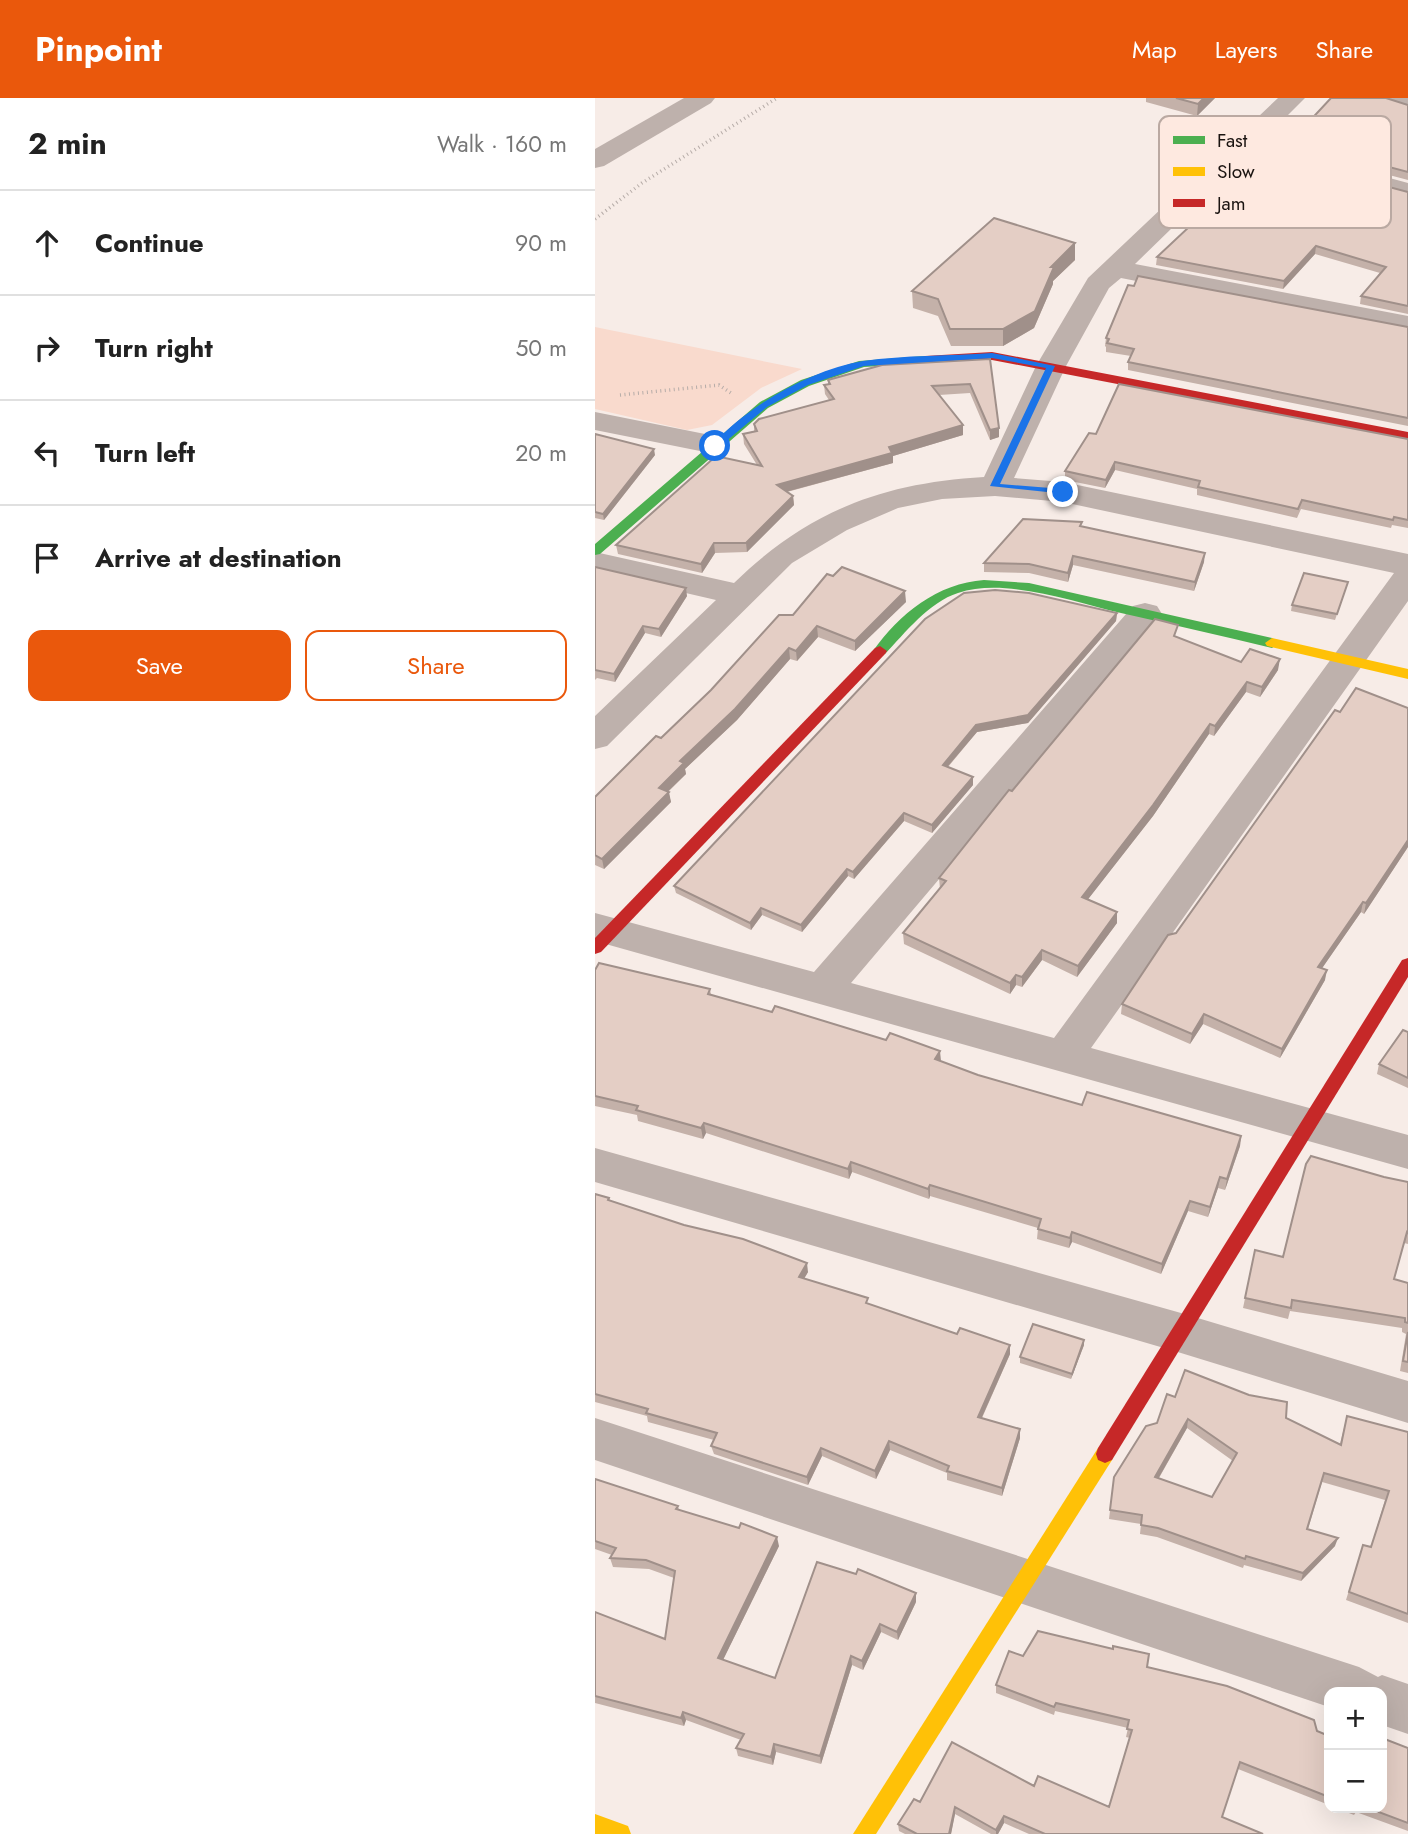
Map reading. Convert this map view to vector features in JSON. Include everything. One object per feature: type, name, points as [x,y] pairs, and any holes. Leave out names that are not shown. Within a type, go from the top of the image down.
[{"type":"street","points":[[595,160],[702,98]]},
{"type":"street","points":[[1273,116],[1292,98]]},
{"type":"street","points":[[1393,98],[1408,102]]},
{"type":"street","points":[[1391,186],[1408,191]]},
{"type":"street","points":[[995,486],[1051,366],[1098,284],[1159,225]]},
{"type":"street","points":[[1114,268],[1408,325]]},
{"type":"street","points":[[595,551],[764,405],[805,383],[863,364],[992,356],[1408,436]]},
{"type":"street","points":[[595,421],[715,446]]},
{"type":"street","points":[[598,730],[781,556],[857,514],[889,500],[942,489],[995,486],[1063,492],[1408,565]]},
{"type":"street","points":[[595,562],[741,595]]},
{"type":"street","points":[[1063,1057],[1408,577]]},
{"type":"street","points":[[600,935],[912,617],[955,588],[995,584],[1029,587],[1408,674]]},
{"type":"street","points":[[822,990],[1145,614]]},
{"type":"street","points":[[600,935],[822,990],[1408,1152]]},
{"type":"street","points":[[864,1834],[1181,1332],[1408,964]]},
{"type":"street","points":[[595,1165],[1181,1332],[1408,1402]]},
{"type":"street","points":[[595,1439],[1025,1579],[1344,1687]]},
{"type":"street","points":[[1387,1702],[1408,1709]]},
{"type":"street","points":[[595,1825],[620,1834]]},
{"type":"path","points":[[595,219],[642,183],[777,98]]},
{"type":"path","points":[[618,395],[719,385],[735,396]]},
{"type":"shaded area","points":[[595,327],[802,369],[761,388],[712,425],[687,430],[595,409]]},
{"type":"building","points":[[1176,98],[1204,98],[1198,104]]},
{"type":"building","points":[[1331,98],[1386,98],[1408,105],[1408,172],[1391,167],[1391,116],[1314,116]]},
{"type":"building","points":[[1391,187],[1408,192],[1408,306],[1361,296],[1386,267],[1316,246],[1284,281],[1157,257],[1188,228],[1391,228]]},
{"type":"building","points":[[994,218],[1075,243],[1051,267],[1054,267],[1035,311],[1003,329],[950,329],[938,299],[912,291]]},
{"type":"building","points":[[1138,276],[1408,327],[1408,418],[1128,362],[1134,349],[1107,343],[1109,339],[1106,338],[1128,285],[1134,286]]},
{"type":"building","points":[[990,359],[999,428],[990,430],[970,384],[932,386],[963,425],[889,447],[892,453],[777,485],[793,496],[746,543],[714,543],[701,564],[616,545],[716,456],[762,466],[743,434],[757,431],[754,424],[759,419],[834,399],[824,385],[830,384],[828,380],[882,365]]},
{"type":"building","points":[[1119,384],[1408,439],[1408,520],[1394,517],[1393,520],[1302,500],[1298,509],[1198,487],[1200,481],[1115,462],[1106,480],[1065,471],[1089,433],[1096,434]]},
{"type":"building","points":[[595,434],[654,449],[603,514],[595,512]]},
{"type":"building","points":[[1023,519],[1082,522],[1080,526],[1205,553],[1195,582],[1073,556],[1068,573],[1029,564],[984,563]]},
{"type":"building","points":[[595,567],[686,588],[659,629],[643,626],[614,674],[595,670]]},
{"type":"building","points":[[842,567],[905,591],[855,641],[817,626],[796,651],[789,648],[735,709],[680,761],[684,763],[659,788],[669,792],[602,859],[595,855],[595,797],[656,736],[661,738],[711,690],[779,615],[793,615],[827,574],[833,576]]},
{"type":"building","points":[[1304,573],[1348,582],[1337,614],[1292,605]]},
{"type":"building","points":[[995,590],[1029,593],[1117,613],[1028,715],[976,725],[943,765],[973,777],[932,825],[904,813],[853,872],[847,869],[801,925],[761,908],[750,923],[674,886],[925,619],[964,593]]},
{"type":"building","points":[[1155,619],[1178,625],[1174,636],[1241,662],[1250,649],[1280,659],[1262,687],[1247,682],[1215,726],[1210,724],[1153,805],[1082,897],[1117,912],[1078,966],[1042,950],[1022,977],[1016,975],[1010,983],[903,933],[946,881],[939,878],[1009,790],[1012,791]]},
{"type":"building","points":[[1356,688],[1408,708],[1408,840],[1366,903],[1363,902],[1318,967],[1327,970],[1282,1049],[1204,1014],[1192,1034],[1122,1004],[1168,935],[1176,933],[1335,710],[1340,712]]},
{"type":"building","points":[[599,963],[710,989],[708,994],[772,1012],[775,1006],[886,1040],[890,1033],[940,1051],[935,1059],[978,1075],[1082,1105],[1087,1092],[1241,1136],[1227,1179],[1220,1177],[1210,1207],[1190,1201],[1162,1264],[1072,1232],[1070,1238],[1038,1229],[1041,1219],[930,1185],[928,1189],[851,1162],[848,1169],[704,1123],[701,1128],[636,1110],[638,1106],[595,1096],[595,970]]},
{"type":"building","points":[[1403,1030],[1408,1032],[1408,1078],[1379,1064]]},
{"type":"building","points":[[1311,1156],[1408,1182],[1408,1233],[1394,1279],[1408,1283],[1408,1323],[1405,1318],[1292,1300],[1291,1308],[1245,1298],[1255,1250],[1283,1257],[1306,1164]]},
{"type":"building","points":[[595,1194],[684,1225],[743,1239],[807,1263],[799,1277],[868,1298],[866,1303],[957,1334],[960,1328],[1010,1345],[978,1417],[1020,1429],[1002,1488],[947,1471],[949,1466],[889,1441],[875,1471],[821,1448],[807,1477],[711,1446],[717,1433],[646,1413],[648,1409],[595,1394]]},
{"type":"building","points":[[1033,1324],[1084,1340],[1072,1374],[1020,1357]]},
{"type":"building","points":[[1408,1332],[1408,1362],[1403,1361]]},
{"type":"building","points":[[1185,1370],[1249,1395],[1287,1402],[1286,1418],[1341,1445],[1347,1416],[1408,1432],[1408,1614],[1349,1592],[1363,1545],[1371,1547],[1389,1491],[1324,1473],[1307,1529],[1338,1538],[1303,1573],[1246,1556],[1245,1559],[1158,1528],[1141,1525],[1142,1515],[1110,1510],[1114,1477],[1146,1426],[1157,1423],[1167,1394],[1175,1397]],"holes":[[[1188,1419],[1237,1453],[1212,1497],[1155,1477]]]},
{"type":"building","points":[[595,1479],[678,1506],[676,1509],[739,1528],[741,1523],[777,1537],[718,1658],[775,1678],[817,1562],[856,1574],[858,1569],[916,1593],[897,1632],[880,1624],[862,1661],[851,1656],[820,1756],[774,1744],[771,1757],[736,1748],[744,1734],[683,1712],[681,1718],[595,1696],[595,1612],[665,1639],[675,1571],[646,1560],[610,1558],[616,1548],[595,1541]]},
{"type":"building","points":[[1038,1631],[1113,1649],[1113,1646],[1149,1654],[1147,1667],[1227,1686],[1314,1720],[1317,1731],[1324,1734],[1324,1795],[1240,1762],[1222,1817],[1263,1834],[1045,1834],[1004,1816],[996,1830],[955,1807],[949,1834],[917,1834],[898,1824],[914,1799],[920,1802],[952,1742],[1034,1786],[1038,1776],[1109,1807],[1132,1730],[1127,1729],[1129,1720],[1056,1703],[1054,1707],[996,1685],[1009,1651],[1023,1656]]},
{"type":"building","points":[[1387,1740],[1408,1748],[1408,1823],[1381,1813],[1387,1813]]},
{"type":"traffic: fast","points":[[595,551],[764,405],[805,383],[863,364],[925,360]]},
{"type":"traffic: fast","points":[[880,651],[937,598],[957,588],[984,585],[1029,587],[1272,643]]},
{"type":"traffic: slow","points":[[1272,643],[1408,674]]},
{"type":"traffic: slow","points":[[864,1834],[1105,1454]]},
{"type":"traffic: slow","points":[[595,1825],[620,1834]]},
{"type":"traffic: jam","points":[[925,360],[992,356],[1408,436]]},
{"type":"traffic: jam","points":[[595,948],[880,651]]},
{"type":"traffic: jam","points":[[1105,1454],[1408,964]]},
{"type":"route","points":[[715,446],[764,405],[805,383],[863,364],[934,357],[992,356],[1051,366],[995,486],[1063,492]]}]
